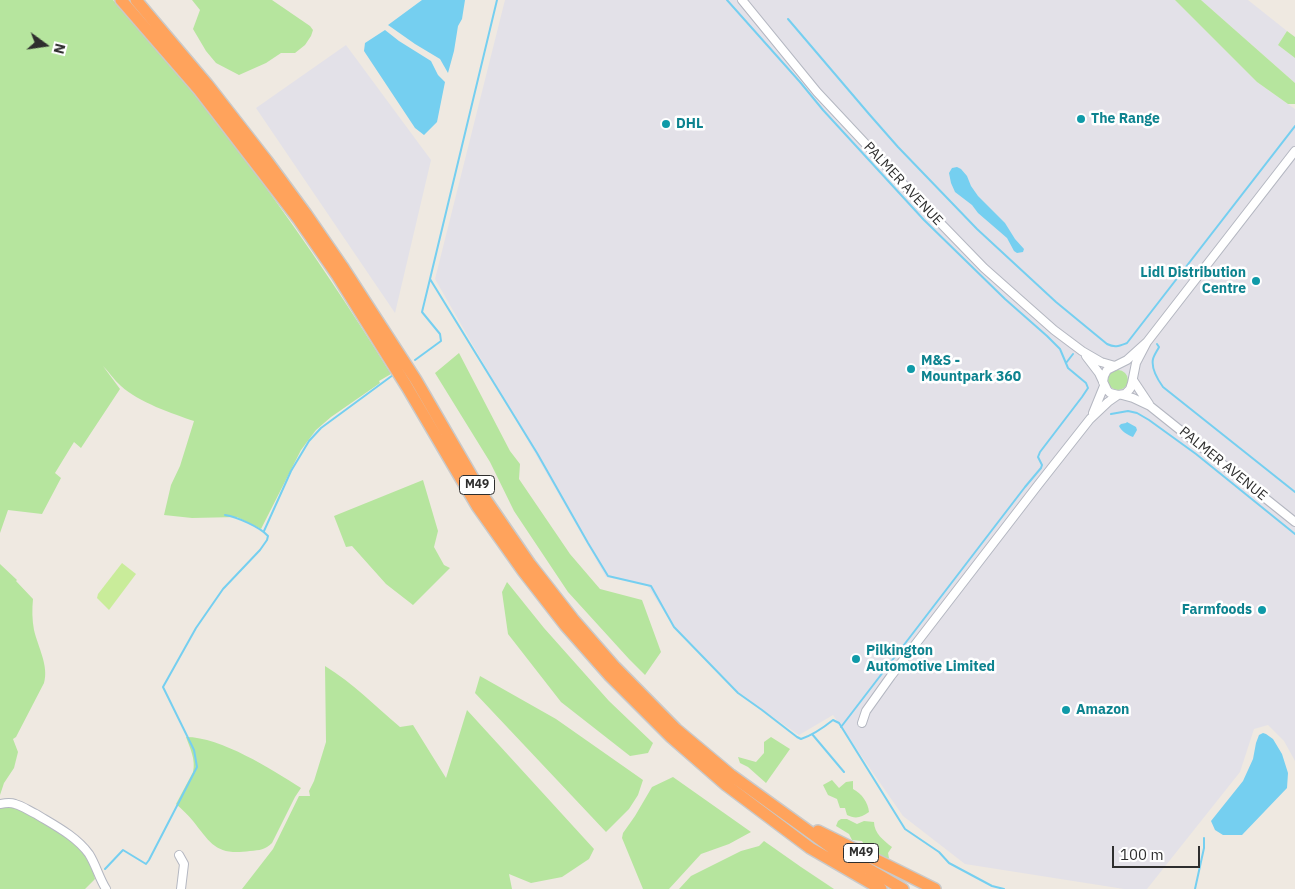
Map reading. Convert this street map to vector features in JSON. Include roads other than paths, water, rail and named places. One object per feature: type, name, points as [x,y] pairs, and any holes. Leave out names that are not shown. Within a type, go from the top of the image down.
[{"type":"highway","name":"M49","points":[[121,0],[199,90],[299,220],[337,275],[407,387],[476,506],[565,625],[610,676],[671,737],[726,785],[834,868],[869,889]]},
{"type":"highway","name":"M49","points":[[136,0],[207,84],[306,214],[416,380],[484,497],[530,564],[573,619],[615,667],[676,728],[731,775],[832,848],[903,889]]},
{"type":"highway","name":"M49","points":[[787,816],[935,889]]},
{"type":"highway","name":"M49","points":[[810,848],[881,889]]},
{"type":"street","name":"PALMER AVENUE","points":[[742,0],[817,92],[919,201],[984,268],[1054,330],[1082,351]]},
{"type":"street","points":[[1090,419],[1104,384],[1104,376],[1107,370],[1127,360],[1146,342],[1295,151]]},
{"type":"street","points":[[862,723],[866,711],[891,676],[1090,419],[1108,402],[1130,389],[1136,363],[1146,342]]},
{"type":"street","points":[[1082,351],[1101,362],[1127,369],[1132,374],[1133,379],[1150,406]]},
{"type":"street","points":[[1082,351],[1094,366],[1110,393],[1138,400],[1150,406]]},
{"type":"street","name":"PALMER AVENUE","points":[[1150,406],[1295,522]]},
{"type":"street","points":[[0,804],[17,804],[60,828],[84,847],[92,858],[106,889]]},
{"type":"street","points":[[179,855],[184,864],[181,889]]},
{"type":"water","points":[[422,0],[465,0],[448,73],[440,59],[388,25]]},
{"type":"water","points":[[385,30],[431,61],[438,75],[445,82],[437,122],[424,135],[415,128],[364,51],[365,43]]},
{"type":"water","points":[[957,167],[967,176],[978,196],[1005,223],[1024,249],[1023,252],[1017,253],[1014,251],[1007,238],[978,213],[972,205],[955,192],[949,173],[952,168]]},
{"type":"water","points":[[1127,422],[1136,427],[1137,430],[1133,437],[1119,426]]},
{"type":"water","points":[[1263,733],[1273,739],[1282,754],[1288,773],[1287,788],[1242,835],[1223,835],[1215,830],[1211,821],[1243,781],[1253,759],[1259,735]]},
{"type":"waterway","points":[[497,0],[430,279],[537,453],[608,576],[651,586],[674,627],[738,693],[797,737],[801,739],[810,735],[833,720],[839,723],[905,829],[939,852],[949,863],[992,886],[1004,889]]},
{"type":"waterway","points":[[727,0],[823,110],[924,220],[1005,299],[1060,349],[1068,368],[1086,383],[1088,388],[1040,452],[1038,457],[1042,465],[1041,468],[841,727]]},
{"type":"waterway","points":[[788,19],[898,147],[977,229],[1056,302],[1107,344],[1112,346],[1127,343],[1295,126]]},
{"type":"waterway","points":[[415,360],[441,341],[440,334],[422,312],[430,279]]},
{"type":"waterway","points":[[1157,344],[1159,347],[1153,358],[1153,366],[1163,387],[1295,492]]},
{"type":"waterway","points":[[1066,363],[1073,354]]},
{"type":"waterway","points":[[264,531],[291,471],[309,441],[321,428],[393,375]]},
{"type":"waterway","points":[[1111,414],[1128,411],[1137,413],[1149,420],[1196,454],[1295,534]]},
{"type":"waterway","points":[[105,869],[123,850],[146,864],[197,767],[194,750],[163,687],[196,628],[223,589],[260,550],[268,536],[260,529],[248,523],[225,515]]},
{"type":"waterway","points":[[812,734],[844,772]]},
{"type":"waterway","points":[[1195,889],[1204,848],[1204,838]]},
{"type":"place","name":"The Range","points":[[1081,119]]},
{"type":"place","name":"DHL","points":[[666,124]]},
{"type":"place","name":"Lidl Distribution Centre","points":[[1256,281]]},
{"type":"place","name":"M&S - Mountpark 360","points":[[911,369]]},
{"type":"place","name":"Farmfoods","points":[[1262,610]]},
{"type":"place","name":"Pilkington Automotive Limited","points":[[856,659]]},
{"type":"place","name":"Amazon","points":[[1066,710]]}]
